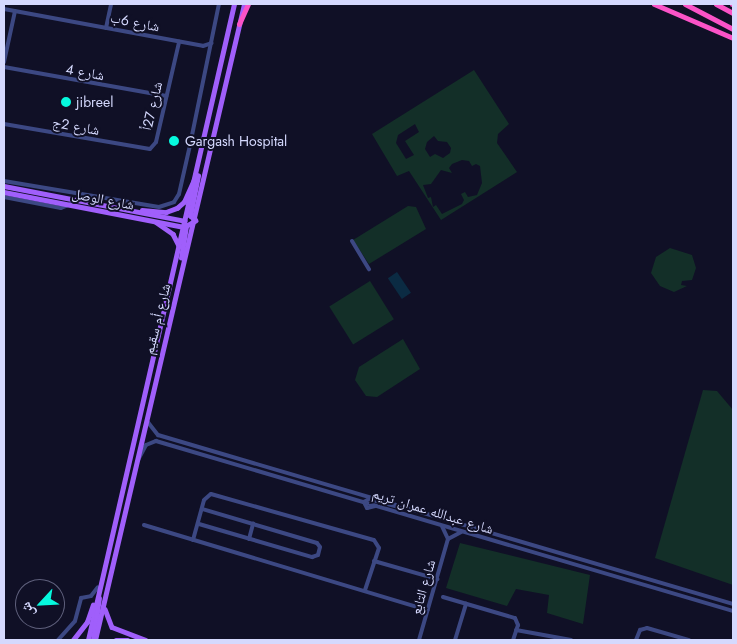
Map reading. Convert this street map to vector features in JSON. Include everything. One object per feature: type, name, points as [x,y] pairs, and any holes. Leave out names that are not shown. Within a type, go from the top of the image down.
[{"type":"highway","points":[[239,24],[248,4]]},
{"type":"highway","points":[[654,4],[733,38]]},
{"type":"highway","points":[[685,4],[733,29]]},
{"type":"highway","points":[[716,4],[733,13]]},
{"type":"main road","name":"شارع أم سقيم","points":[[88,640],[98,587],[185,229],[185,221],[234,4]]},
{"type":"main road","name":"شارع أم سقيم","points":[[94,640],[105,600],[179,278],[196,220],[244,4]]},
{"type":"main road","points":[[179,278],[178,268],[185,229],[196,220],[190,216],[198,170]]},
{"type":"main road","points":[[134,211],[166,212],[177,208],[184,202],[196,176]]},
{"type":"main road","name":"شارع الوصل","points":[[4,186],[185,221]]},
{"type":"main road","points":[[47,189],[54,196]]},
{"type":"main road","name":"شارع الوصل","points":[[4,192],[155,221],[185,229]]},
{"type":"main road","points":[[155,221],[176,238],[178,258]]},
{"type":"main road","points":[[73,640],[89,618],[98,587]]},
{"type":"main road","points":[[94,640],[98,587]]},
{"type":"main road","points":[[105,600],[107,620],[112,627],[146,640]]},
{"type":"main road","points":[[116,640],[128,640]]},
{"type":"street","points":[[4,181],[160,207],[171,204],[179,194],[213,42],[219,4]]},
{"type":"street","points":[[107,29],[110,6]]},
{"type":"street","name":"شارع 6ب","points":[[4,9],[203,46]]},
{"type":"street","points":[[4,62],[14,11]]},
{"type":"street","name":"شارع 27أ","points":[[144,150],[155,144],[178,42]]},
{"type":"street","points":[[210,54],[203,46],[213,42]]},
{"type":"street","name":"شارع 4","points":[[4,68],[165,98]]},
{"type":"street","name":"شارع 2ج","points":[[4,124],[144,150]]},
{"type":"street","points":[[4,197],[61,208],[71,204]]},
{"type":"street","points":[[352,241],[370,269]]},
{"type":"street","name":"شارع عبدالله عمران تريم","points":[[146,416],[149,427],[158,435],[733,604]]},
{"type":"street","name":"شارع عبدالله عمران تريم","points":[[137,462],[146,445],[156,441],[733,611]]},
{"type":"street","points":[[195,540],[206,497],[214,495],[371,540],[378,543],[366,591]]},
{"type":"street","points":[[364,502],[369,500],[410,509]]},
{"type":"street","points":[[198,525],[312,557],[318,555],[320,547],[317,543],[202,509]]},
{"type":"street","points":[[249,539],[254,524]]},
{"type":"street","points":[[441,525],[448,539],[463,532]]},
{"type":"street","points":[[144,526],[428,609]]},
{"type":"street","name":"شارع التابع","points":[[419,640],[448,539]]},
{"type":"street","points":[[374,561],[437,579]]},
{"type":"street","points":[[58,640],[75,621],[81,598],[92,596],[98,587]]},
{"type":"street","points":[[444,597],[515,618],[518,622],[513,640]]},
{"type":"street","points":[[456,640],[466,604]]},
{"type":"street","points":[[636,640],[640,630],[647,628],[689,640]]},
{"type":"street","points":[[516,630],[571,640]]},
{"type":"green space","points":[[474,70],[509,124],[498,134],[497,143],[517,172],[441,220],[409,171],[397,176],[372,134]],"holes":[[[415,124],[419,132],[405,141],[414,155],[406,159],[396,143],[398,135]],[[434,136],[438,141],[447,142],[451,148],[450,153],[443,158],[435,154],[430,157],[425,149],[427,142]],[[462,160],[469,161],[472,166],[476,164],[480,166],[482,183],[477,195],[468,197],[465,192],[461,194],[464,200],[462,204],[442,214],[436,205],[433,207],[431,197],[428,198],[423,185],[431,184],[441,170],[452,173],[449,168],[452,164]]]},
{"type":"green space","points":[[408,206],[416,207],[426,229],[369,264],[353,240]]},
{"type":"green space","points":[[670,248],[692,255],[696,268],[692,280],[682,281],[681,285],[687,286],[674,292],[660,286],[651,273],[656,257]]},
{"type":"green space","points":[[370,281],[394,319],[353,345],[329,306]]},
{"type":"green space","points":[[403,339],[420,369],[377,397],[366,396],[355,380],[359,367]]},
{"type":"green space","points":[[703,390],[717,391],[733,410],[733,585],[655,558]]},
{"type":"green space","points":[[460,543],[590,575],[583,624],[547,613],[549,595],[516,589],[507,606],[446,588]]},
{"type":"water","points":[[397,272],[411,293],[402,299],[388,278]]},
{"type":"place","name":"jibreel","points":[[66,102]]},
{"type":"place","name":"Gargash Hospital","points":[[174,141]]}]
